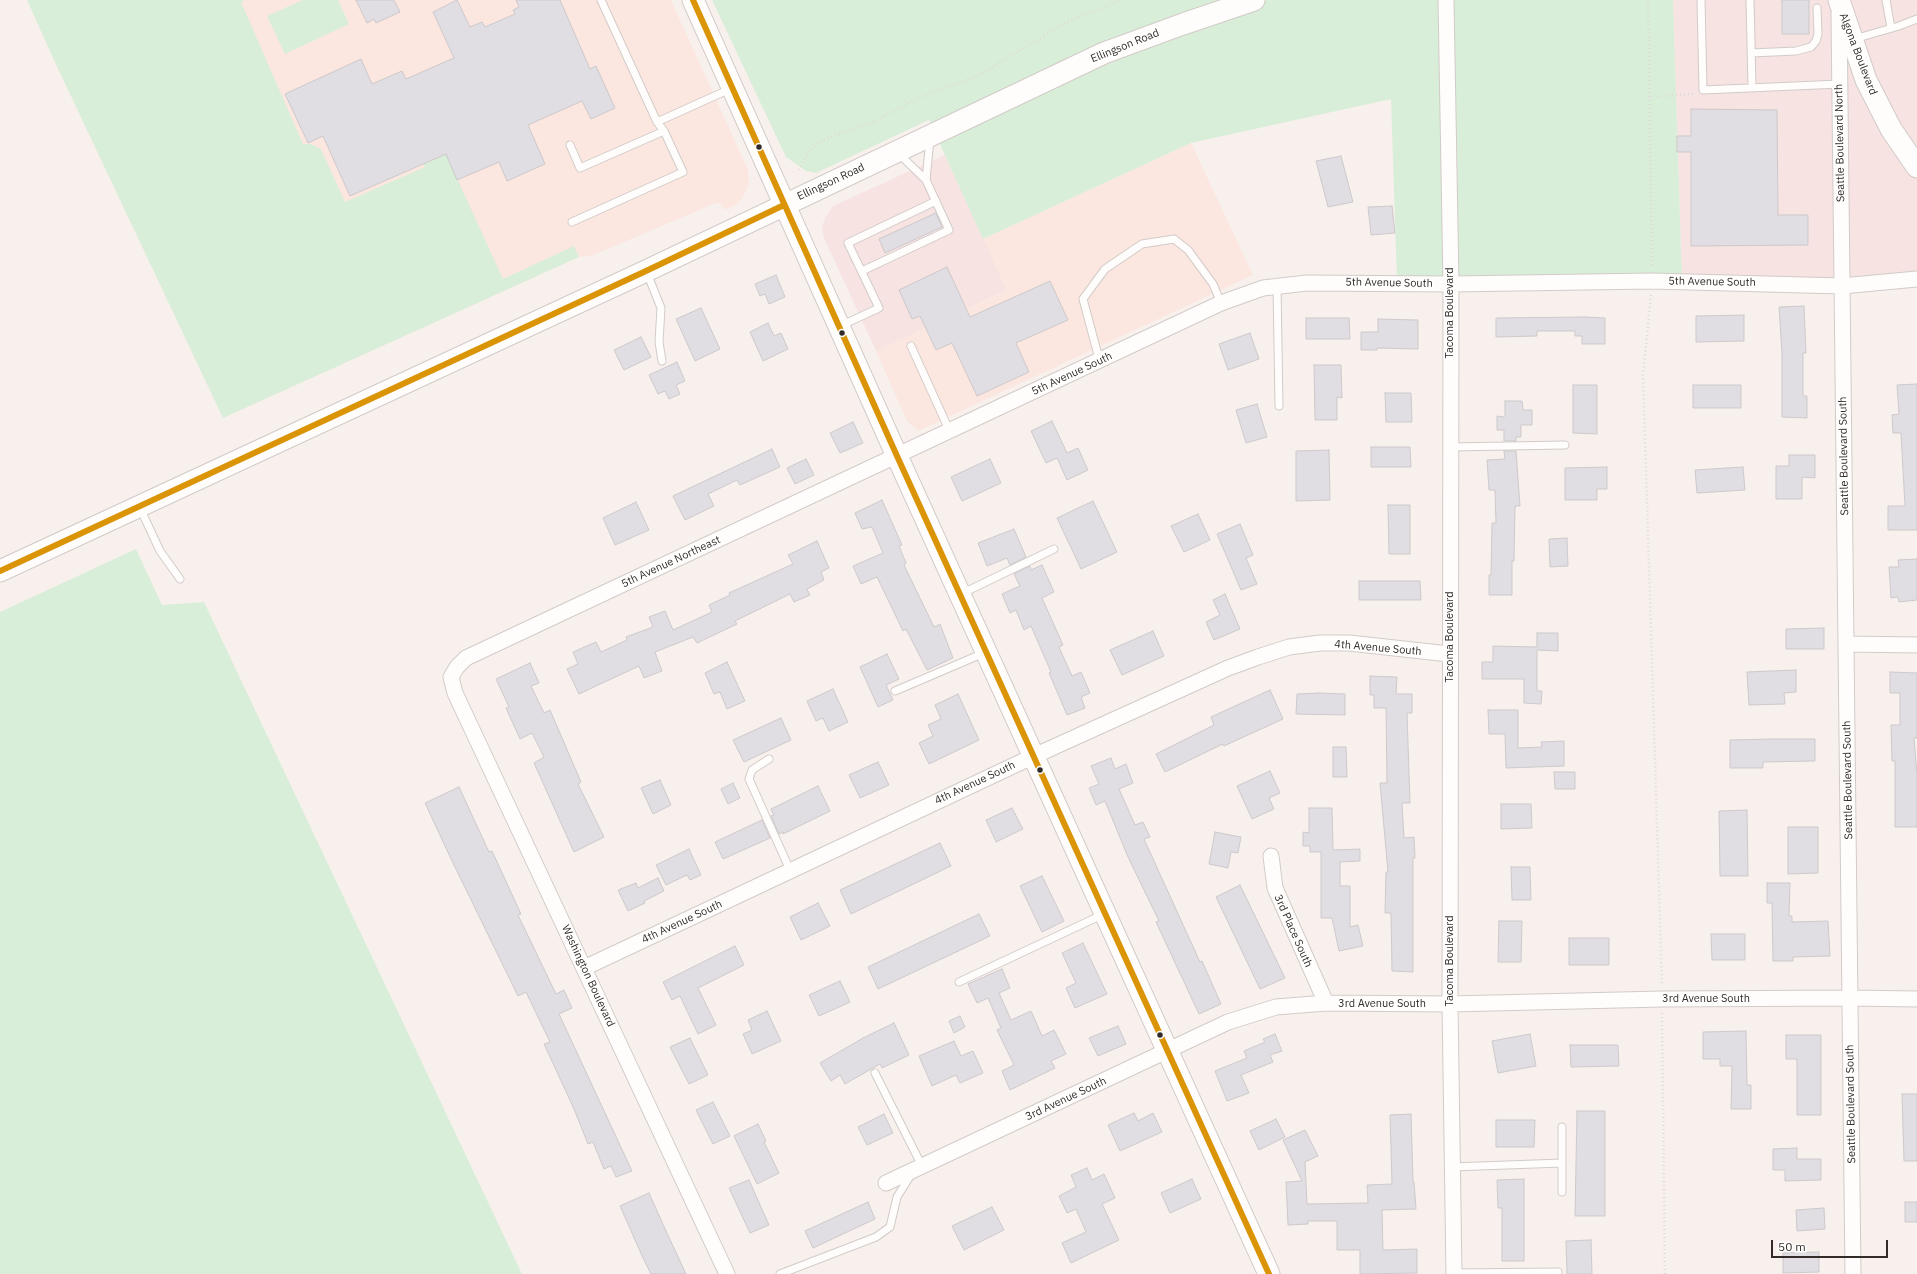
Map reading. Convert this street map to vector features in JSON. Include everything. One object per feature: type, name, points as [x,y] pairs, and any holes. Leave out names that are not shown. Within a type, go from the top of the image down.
[{"type":"street","points":[[693,0],[897,456],[1269,1274]]},
{"type":"street","name":"Ellingson Road","points":[[0,571],[646,271],[1104,54],[1183,24],[1254,0]]},
{"type":"street","name":"Tacoma Boulevard","points":[[1446,0],[1451,284],[1449,654],[1450,1004],[1454,1273]]},
{"type":"street","name":"Algona Boulevard","points":[[1839,1],[1866,80],[1881,111],[1917,167]]},
{"type":"street","name":"Seattle Boulevard North","points":[[1839,1],[1842,286]]},
{"type":"street","name":"5th Avenue South","points":[[897,456],[1239,295],[1277,286],[1307,283],[1451,284],[1652,281],[1842,286],[1917,278]]},
{"type":"street","name":"Seattle Boulevard South","points":[[1842,286],[1853,1274]]},
{"type":"street","name":"5th Avenue Northeast","points":[[451,677],[457,666],[466,658],[897,456]]},
{"type":"street","name":"4th Avenue South","points":[[584,968],[1034,756],[1228,668],[1289,647],[1320,643],[1350,643],[1449,654]]},
{"type":"street","points":[[1846,644],[1917,645]]},
{"type":"street","name":"Washington Boulevard","points":[[451,677],[455,693],[728,1274]]},
{"type":"street","name":"3rd Place South","points":[[1272,856],[1274,888],[1326,1003]]},
{"type":"street","name":"3rd Avenue South","points":[[886,1183],[1228,1022],[1276,1007],[1326,1003],[1450,1004],[1662,999],[1850,998],[1917,1000]]},
{"type":"lane","points":[[572,222],[682,172],[664,131],[657,122],[601,0]]},
{"type":"lane","points":[[1701,0],[1703,90],[1840,84]]},
{"type":"lane","points":[[1750,0],[1752,87]]},
{"type":"lane","points":[[1886,0],[1892,28]]},
{"type":"lane","points":[[1751,53],[1796,51],[1811,47],[1816,41],[1818,34],[1817,8]]},
{"type":"lane","points":[[1852,40],[1917,19]]},
{"type":"lane","points":[[657,122],[732,88]]},
{"type":"lane","points":[[570,144],[580,168],[664,131]]},
{"type":"lane","points":[[926,180],[930,136]]},
{"type":"lane","points":[[862,271],[949,230],[926,180],[896,152]]},
{"type":"lane","points":[[839,327],[879,308],[848,243],[936,201]]},
{"type":"lane","points":[[1098,362],[1098,355],[1083,299],[1105,269],[1142,244],[1174,240],[1188,250],[1213,284],[1222,303]]},
{"type":"lane","points":[[646,271],[661,308],[659,342],[662,361]]},
{"type":"lane","points":[[1277,286],[1279,406]]},
{"type":"lane","points":[[911,346],[950,432]]},
{"type":"lane","points":[[1450,447],[1565,445]]},
{"type":"lane","points":[[139,506],[160,551],[180,579]]},
{"type":"lane","points":[[960,595],[1054,549]]},
{"type":"lane","points":[[895,691],[986,652]]},
{"type":"lane","points":[[769,759],[752,770],[749,779],[790,870]]},
{"type":"lane","points":[[959,982],[1106,913]]},
{"type":"lane","points":[[780,1274],[876,1237],[890,1227],[897,1197],[918,1168],[875,1073]]},
{"type":"lane","points":[[1562,1127],[1562,1192]]},
{"type":"lane","points":[[1452,1167],[1562,1162]]},
{"type":"lane","points":[[1454,1273],[1558,1272]]},
{"type":"path","points":[[799,170],[808,153],[819,142],[877,120],[914,100],[979,75],[1065,23],[1120,0]]},
{"type":"path","points":[[1648,0],[1648,97],[1652,281],[1644,375],[1662,999],[1666,1274]]},
{"type":"path","points":[[1648,97],[1695,93],[1703,90]]},
{"type":"shaded area","points":[[177,0],[671,0],[748,170],[749,184],[743,197],[737,204],[725,210],[720,203],[716,203],[591,256],[579,257],[223,418],[53,58]]},
{"type":"shaded area","points":[[1673,0],[1917,0],[1917,279],[1682,281]]},
{"type":"shaded area","points":[[1191,143],[1253,275],[918,431],[907,421],[876,351],[1007,290],[983,239]]},
{"type":"shaded area","points":[[945,155],[1007,290],[876,351],[824,238],[822,227],[825,218],[833,206]]},
{"type":"green space","points":[[27,0],[245,0],[241,2],[303,144],[311,144],[321,149],[345,202],[425,167],[423,164],[446,154],[503,279],[574,246],[579,257],[223,418]]},
{"type":"green space","points":[[303,0],[338,0],[349,24],[285,54],[267,16]]},
{"type":"green space","points":[[712,0],[1673,0],[1682,281],[1397,283],[1391,99],[1191,143],[983,239],[929,120],[816,173],[806,171],[786,157]]},
{"type":"green space","points":[[136,549],[162,605],[204,602],[522,1274],[0,1274],[0,612]]},
{"type":"building","points":[[356,0],[394,0],[400,12],[376,23],[374,19],[367,23]]},
{"type":"building","points":[[457,0],[470,27],[482,22],[485,27],[515,14],[513,10],[519,7],[516,0],[560,0],[590,69],[596,66],[615,108],[591,119],[582,101],[528,125],[545,164],[507,181],[499,162],[457,180],[446,154],[350,196],[323,136],[308,143],[285,94],[361,59],[372,84],[402,71],[406,79],[454,58],[433,12]]},
{"type":"building","points":[[1782,0],[1809,0],[1809,34],[1782,34]]},
{"type":"building","points":[[1691,109],[1777,110],[1778,215],[1808,215],[1808,245],[1691,246],[1691,152],[1677,152],[1677,136],[1691,136]]},
{"type":"building","points":[[1341,156],[1353,202],[1328,207],[1316,161]]},
{"type":"building","points":[[1392,206],[1395,233],[1371,235],[1368,207]]},
{"type":"building","points":[[936,213],[942,227],[885,253],[879,239]]},
{"type":"building","points":[[947,267],[970,317],[1050,281],[1068,320],[1016,343],[1029,372],[977,396],[952,343],[936,350],[920,316],[912,319],[899,290]]},
{"type":"building","points":[[776,275],[785,297],[769,304],[765,294],[760,296],[755,284]]},
{"type":"building","points":[[1804,306],[1806,353],[1803,353],[1803,396],[1807,396],[1807,418],[1782,417],[1782,354],[1779,307]]},
{"type":"building","points":[[701,308],[720,349],[695,361],[676,319]]},
{"type":"building","points":[[1744,315],[1744,341],[1696,342],[1696,316]]},
{"type":"building","points":[[1306,318],[1349,318],[1350,339],[1306,339]]},
{"type":"building","points":[[1496,318],[1605,318],[1605,344],[1582,344],[1582,336],[1575,336],[1575,331],[1537,331],[1537,336],[1496,337]]},
{"type":"building","points":[[1378,319],[1418,320],[1418,349],[1377,348],[1377,350],[1361,350],[1361,332],[1378,332]]},
{"type":"building","points":[[768,323],[774,336],[781,333],[788,349],[763,361],[750,332]]},
{"type":"building","points":[[1250,333],[1259,359],[1228,370],[1219,344]]},
{"type":"building","points":[[641,337],[651,357],[624,370],[614,350]]},
{"type":"building","points":[[677,362],[685,381],[676,385],[680,394],[669,399],[665,391],[658,394],[649,375]]},
{"type":"building","points":[[1314,365],[1341,365],[1342,398],[1337,397],[1337,420],[1315,420]]},
{"type":"building","points":[[1917,384],[1917,530],[1888,530],[1888,506],[1905,506],[1901,433],[1893,433],[1892,415],[1899,414],[1897,385]]},
{"type":"building","points":[[1573,385],[1597,385],[1597,434],[1573,433]]},
{"type":"building","points":[[1693,385],[1741,385],[1741,408],[1693,408]]},
{"type":"building","points":[[1385,393],[1411,393],[1412,422],[1386,422]]},
{"type":"building","points":[[1505,401],[1522,401],[1523,410],[1532,410],[1532,425],[1521,425],[1521,437],[1516,437],[1516,441],[1504,441],[1504,430],[1497,430],[1497,416],[1504,417],[1505,415]]},
{"type":"building","points":[[1257,404],[1267,437],[1246,443],[1236,410]]},
{"type":"building","points":[[1052,421],[1067,453],[1078,448],[1088,470],[1067,480],[1057,458],[1046,463],[1031,431]]},
{"type":"building","points":[[853,422],[863,443],[840,453],[830,433]]},
{"type":"building","points":[[1371,447],[1410,447],[1411,467],[1371,467]]},
{"type":"building","points":[[772,449],[780,467],[740,485],[737,480],[708,494],[714,506],[685,520],[673,496]]},
{"type":"building","points":[[1329,450],[1330,500],[1296,501],[1296,451]]},
{"type":"building","points":[[1504,451],[1516,451],[1520,506],[1515,506],[1512,595],[1489,595],[1492,523],[1496,523],[1495,490],[1489,490],[1487,460],[1505,459]]},
{"type":"building","points":[[1789,455],[1815,455],[1815,478],[1802,477],[1802,499],[1776,499],[1776,466],[1789,466]]},
{"type":"building","points":[[806,459],[814,475],[795,484],[787,468]]},
{"type":"building","points":[[990,459],[1001,483],[962,501],[951,477]]},
{"type":"building","points":[[1607,467],[1607,489],[1597,489],[1597,500],[1565,500],[1565,468]]},
{"type":"building","points":[[1743,467],[1745,490],[1697,493],[1695,470]]},
{"type":"building","points":[[882,500],[902,545],[899,546],[906,563],[904,565],[934,627],[940,624],[953,658],[927,670],[906,629],[903,631],[877,577],[861,584],[853,566],[883,553],[872,527],[862,529],[855,513]]},
{"type":"building","points":[[1093,501],[1117,552],[1081,569],[1057,518]]},
{"type":"building","points":[[636,502],[649,530],[615,545],[603,518]]},
{"type":"building","points":[[1388,505],[1410,505],[1410,554],[1389,554]]},
{"type":"building","points":[[1198,514],[1210,540],[1184,552],[1171,526]]},
{"type":"building","points":[[1240,524],[1253,555],[1246,558],[1257,584],[1241,590],[1217,534]]},
{"type":"building","points":[[1014,529],[1026,557],[1010,565],[1007,558],[987,566],[978,543]]},
{"type":"building","points":[[1567,538],[1568,566],[1550,567],[1549,539]]},
{"type":"building","points":[[817,541],[829,568],[821,572],[824,580],[807,589],[810,595],[794,602],[790,594],[735,621],[737,624],[697,643],[693,637],[655,652],[662,671],[644,678],[639,666],[579,694],[567,669],[578,664],[573,652],[596,642],[601,652],[627,640],[626,637],[653,627],[649,617],[665,611],[673,630],[712,612],[709,605],[730,595],[729,593],[793,564],[788,555]]},
{"type":"building","points":[[1917,559],[1917,600],[1899,602],[1898,597],[1891,598],[1889,567],[1899,567],[1898,560]]},
{"type":"building","points":[[1042,565],[1054,592],[1042,598],[1063,645],[1059,647],[1072,676],[1081,672],[1090,693],[1081,697],[1085,708],[1067,715],[1049,673],[1051,672],[1031,626],[1024,630],[1016,610],[1010,613],[1002,594],[1020,586],[1014,574],[1030,566],[1031,570]]},
{"type":"building","points":[[1359,581],[1420,581],[1421,600],[1359,600]]},
{"type":"building","points":[[1225,594],[1240,629],[1214,640],[1206,622],[1220,615],[1213,600]]},
{"type":"building","points":[[1824,628],[1824,649],[1786,649],[1786,629]]},
{"type":"building","points":[[1153,631],[1164,656],[1122,675],[1110,650]]},
{"type":"building","points":[[1537,633],[1558,633],[1558,651],[1537,650],[1537,691],[1542,691],[1541,704],[1524,703],[1524,679],[1482,679],[1482,662],[1493,662],[1493,646],[1537,647]]},
{"type":"building","points":[[887,654],[899,679],[886,685],[893,700],[878,707],[860,667]]},
{"type":"building","points":[[727,662],[745,701],[727,709],[720,692],[714,694],[705,673]]},
{"type":"building","points":[[530,663],[539,683],[531,686],[544,713],[550,710],[581,782],[578,784],[604,837],[574,852],[534,763],[544,757],[532,733],[520,739],[506,708],[509,707],[496,679]]},
{"type":"building","points":[[1796,670],[1796,692],[1784,693],[1785,704],[1749,705],[1747,672]]},
{"type":"building","points":[[1890,672],[1917,673],[1917,738],[1914,738],[1917,775],[1917,827],[1895,827],[1895,761],[1892,761],[1891,725],[1900,725],[1900,693],[1890,693]]},
{"type":"building","points":[[1370,676],[1397,677],[1396,694],[1412,694],[1412,713],[1407,713],[1410,803],[1402,803],[1404,838],[1414,837],[1413,972],[1392,971],[1391,913],[1385,913],[1386,872],[1388,872],[1380,783],[1387,783],[1386,708],[1374,708],[1374,695],[1370,695]]},
{"type":"building","points":[[833,689],[848,722],[829,731],[823,718],[816,721],[807,701]]},
{"type":"building","points":[[1270,690],[1283,719],[1224,746],[1223,744],[1165,772],[1156,754],[1214,725],[1211,717]]},
{"type":"building","points":[[958,694],[979,740],[929,764],[919,743],[933,736],[928,725],[941,719],[935,705]]},
{"type":"building","points":[[1297,694],[1345,694],[1345,715],[1296,714]]},
{"type":"building","points":[[1488,710],[1518,710],[1518,748],[1542,747],[1541,742],[1564,741],[1564,766],[1506,768],[1505,734],[1489,734]]},
{"type":"building","points":[[781,718],[791,740],[744,762],[733,740]]},
{"type":"building","points":[[1815,739],[1815,761],[1763,762],[1763,768],[1730,768],[1730,740]]},
{"type":"building","points":[[1333,747],[1346,747],[1347,777],[1333,777]]},
{"type":"building","points":[[1111,758],[1115,769],[1126,764],[1133,783],[1119,789],[1135,825],[1143,822],[1150,837],[1144,839],[1200,962],[1202,961],[1221,1004],[1199,1014],[1156,922],[1159,921],[1128,857],[1105,801],[1096,805],[1089,788],[1099,784],[1091,766]]},
{"type":"building","points":[[878,762],[889,785],[860,798],[849,775]]},
{"type":"building","points":[[1270,771],[1280,793],[1269,798],[1274,809],[1252,819],[1237,786]]},
{"type":"building","points":[[1554,772],[1575,772],[1575,789],[1555,789]]},
{"type":"building","points":[[660,780],[671,805],[653,814],[641,788]]},
{"type":"building","points":[[733,783],[740,798],[728,804],[721,789]]},
{"type":"building","points":[[818,786],[830,811],[783,834],[783,832],[779,834],[771,816],[774,815],[771,809]]},
{"type":"building","points":[[459,787],[489,852],[492,851],[521,914],[518,915],[556,994],[564,990],[572,1008],[559,1014],[632,1171],[616,1177],[611,1166],[604,1169],[593,1142],[588,1144],[574,1109],[544,1044],[550,1042],[526,992],[518,996],[425,803]]},
{"type":"building","points":[[1501,804],[1531,804],[1532,828],[1501,829]]},
{"type":"building","points":[[1012,808],[1023,829],[996,842],[986,820]]},
{"type":"building","points":[[1309,808],[1332,808],[1333,850],[1360,849],[1360,861],[1340,862],[1340,886],[1350,886],[1350,927],[1358,925],[1363,946],[1339,951],[1332,918],[1321,918],[1321,852],[1310,852],[1310,846],[1303,846],[1303,832],[1309,833]]},
{"type":"building","points":[[1747,810],[1748,876],[1720,876],[1719,811]]},
{"type":"building","points":[[762,820],[770,838],[723,859],[715,842]]},
{"type":"building","points":[[1788,827],[1818,827],[1818,873],[1788,874]]},
{"type":"building","points":[[1215,832],[1241,837],[1238,853],[1231,852],[1228,868],[1209,864]]},
{"type":"building","points":[[940,843],[951,866],[851,914],[840,890]]},
{"type":"building","points":[[689,849],[701,875],[690,880],[687,875],[666,885],[656,865]]},
{"type":"building","points":[[1511,867],[1530,867],[1531,900],[1512,900]]},
{"type":"building","points":[[1042,876],[1064,921],[1042,932],[1020,886]]},
{"type":"building","points":[[658,878],[664,891],[644,901],[645,903],[628,911],[618,890],[636,883],[638,888]]},
{"type":"building","points":[[1767,883],[1790,883],[1789,916],[1792,916],[1792,922],[1828,921],[1830,956],[1793,957],[1793,961],[1773,961],[1772,903],[1767,903]]},
{"type":"building","points":[[1240,885],[1285,978],[1260,989],[1216,897]]},
{"type":"building","points":[[818,903],[830,926],[801,940],[790,917]]},
{"type":"building","points":[[979,914],[990,936],[878,989],[868,967]]},
{"type":"building","points":[[1499,921],[1522,921],[1521,962],[1498,962]]},
{"type":"building","points":[[1711,934],[1745,934],[1745,960],[1712,960]]},
{"type":"building","points":[[1569,938],[1609,938],[1609,965],[1569,965]]},
{"type":"building","points":[[1083,943],[1107,994],[1075,1008],[1066,988],[1076,983],[1062,953]]},
{"type":"building","points":[[735,946],[744,965],[698,988],[716,1025],[698,1034],[680,996],[672,1000],[663,982]]},
{"type":"building","points":[[1002,969],[1010,988],[999,993],[1011,1020],[1031,1011],[1042,1036],[1054,1030],[1066,1054],[1051,1061],[1055,1068],[1010,1090],[1002,1071],[1014,1065],[997,1030],[1001,1028],[988,998],[977,1003],[968,984]]},
{"type":"building","points":[[840,981],[850,1002],[819,1016],[809,995]]},
{"type":"building","points":[[767,1011],[781,1041],[752,1054],[743,1034],[752,1030],[748,1020]]},
{"type":"building","points":[[960,1016],[965,1027],[954,1033],[949,1021]]},
{"type":"building","points":[[894,1023],[909,1055],[882,1068],[880,1064],[845,1084],[840,1075],[831,1081],[820,1063],[863,1038]]},
{"type":"building","points":[[1118,1026],[1126,1044],[1098,1056],[1089,1038]]},
{"type":"building","points":[[1746,1031],[1747,1085],[1751,1085],[1751,1109],[1731,1109],[1732,1066],[1720,1066],[1720,1059],[1703,1059],[1703,1032]]},
{"type":"building","points":[[1275,1034],[1282,1051],[1270,1055],[1273,1062],[1241,1075],[1249,1093],[1227,1101],[1215,1071],[1247,1058],[1244,1051],[1265,1042],[1263,1039]]},
{"type":"building","points":[[1530,1034],[1536,1066],[1498,1073],[1492,1041]]},
{"type":"building","points":[[1786,1035],[1821,1035],[1821,1115],[1797,1115],[1797,1059],[1786,1059]]},
{"type":"building","points":[[690,1038],[708,1075],[689,1084],[670,1047]]},
{"type":"building","points":[[954,1041],[961,1056],[973,1051],[983,1073],[960,1083],[956,1075],[932,1086],[919,1056]]},
{"type":"building","points":[[1570,1045],[1618,1045],[1619,1066],[1571,1067]]},
{"type":"building","points":[[1902,1094],[1917,1094],[1917,1161],[1904,1161]]},
{"type":"building","points":[[713,1102],[730,1136],[713,1144],[696,1110]]},
{"type":"building","points":[[1577,1111],[1605,1111],[1605,1216],[1575,1216]]},
{"type":"building","points":[[1134,1113],[1138,1121],[1153,1113],[1162,1132],[1120,1151],[1108,1125]]},
{"type":"building","points":[[884,1114],[893,1133],[867,1145],[858,1127]]},
{"type":"building","points":[[1411,1114],[1413,1182],[1416,1209],[1382,1210],[1383,1250],[1417,1249],[1417,1273],[1360,1274],[1360,1250],[1337,1250],[1337,1221],[1308,1221],[1308,1224],[1288,1225],[1286,1182],[1302,1181],[1283,1140],[1305,1130],[1318,1156],[1305,1162],[1307,1204],[1368,1203],[1367,1185],[1392,1184],[1390,1115]]},
{"type":"building","points":[[1276,1119],[1285,1137],[1259,1150],[1250,1131]]},
{"type":"building","points":[[1496,1120],[1535,1120],[1534,1147],[1496,1147]]},
{"type":"building","points":[[758,1124],[766,1141],[764,1142],[779,1173],[757,1184],[734,1136]]},
{"type":"building","points":[[1797,1148],[1797,1159],[1821,1159],[1821,1180],[1785,1181],[1785,1170],[1773,1170],[1773,1149]]},
{"type":"building","points":[[1087,1168],[1092,1180],[1104,1174],[1115,1198],[1102,1204],[1119,1240],[1071,1263],[1062,1243],[1086,1232],[1076,1209],[1067,1213],[1059,1196],[1076,1187],[1071,1175]]},
{"type":"building","points":[[1192,1179],[1201,1199],[1170,1213],[1161,1193]]},
{"type":"building","points":[[1524,1179],[1524,1261],[1502,1261],[1502,1208],[1498,1208],[1497,1180]]},
{"type":"building","points":[[749,1180],[769,1225],[750,1233],[729,1188]]},
{"type":"building","points":[[649,1193],[686,1274],[651,1274],[643,1258],[620,1206]]},
{"type":"building","points":[[868,1202],[875,1219],[813,1248],[805,1231]]},
{"type":"building","points":[[1905,1202],[1917,1202],[1917,1222],[1905,1222]]},
{"type":"building","points":[[992,1207],[1004,1230],[964,1250],[952,1226]]},
{"type":"building","points":[[1824,1208],[1825,1229],[1797,1231],[1796,1210]]},
{"type":"building","points":[[1591,1240],[1592,1274],[1567,1274],[1566,1241]]},
{"type":"building","points":[[1819,1252],[1819,1272],[1783,1273],[1783,1253]]},
{"type":"transit line","points":[[693,0],[897,456],[1269,1274]]},
{"type":"transit line","points":[[0,571],[646,271],[784,205]]}]
